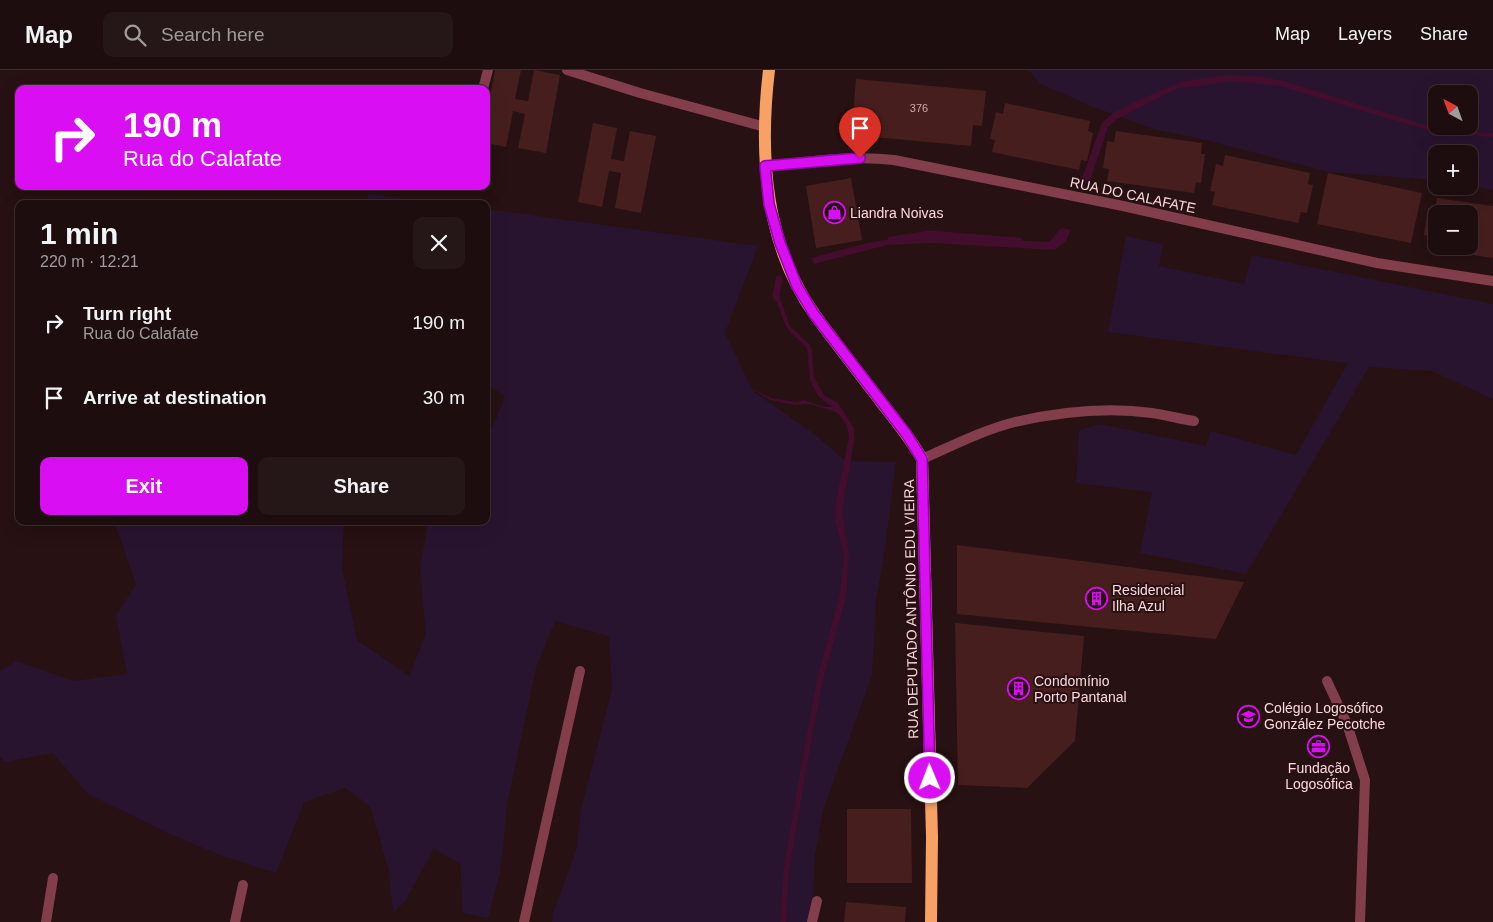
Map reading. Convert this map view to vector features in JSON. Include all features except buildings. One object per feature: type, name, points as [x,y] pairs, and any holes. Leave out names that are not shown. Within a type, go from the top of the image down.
[{"type":"main road","name":"RUA DEPUTADO ANTÔNIO EDU VIEIRA","points":[[768,70],[765,166],[769,204],[780,243],[797,286],[814,314],[907,435],[922,459],[932,837],[931,922]]},
{"type":"street","points":[[484,85],[488,70]]},
{"type":"street","points":[[567,70],[640,93],[765,127]]},
{"type":"street","name":"RUA DO CALAFATE","points":[[765,166],[848,158],[894,160],[1123,206],[1377,264],[1493,281]]},
{"type":"street","points":[[922,459],[1015,422],[1063,414],[1122,411],[1153,413],[1194,421]]},
{"type":"street","points":[[524,922],[580,671]]},
{"type":"street","points":[[1327,682],[1348,724],[1365,780],[1360,922]]},
{"type":"street","points":[[46,922],[53,878]]},
{"type":"street","points":[[235,922],[243,885]]},
{"type":"street","points":[[812,922],[817,901]]},
{"type":"shaded area","points":[[1028,70],[1493,70],[1493,190],[1478,187],[1478,145],[1428,145],[1428,179],[1329,172],[1198,138],[1157,130],[1093,107],[1041,84]]},
{"type":"shaded area","points":[[1228,75],[1257,76],[1284,81],[1428,126],[1428,130],[1280,86],[1231,81],[1178,88],[1117,119],[1108,127],[1089,184],[1081,181],[1102,123],[1108,117],[1136,101],[1184,81]]},
{"type":"shaded area","points":[[1478,132],[1493,133],[1493,137],[1465,135],[1478,135]]},
{"type":"shaded area","points":[[368,194],[414,200],[367,200]]},
{"type":"shaded area","points":[[490,210],[758,246],[725,333],[753,391],[814,434],[846,461],[896,462],[885,550],[876,600],[872,675],[823,810],[815,855],[812,922],[552,922],[553,913],[576,851],[581,810],[612,689],[609,636],[555,621],[536,668],[507,805],[501,869],[488,918],[463,913],[460,864],[434,849],[405,901],[393,913],[389,871],[370,806],[345,788],[304,802],[276,873],[220,855],[168,833],[88,794],[53,753],[5,762],[0,756],[0,671],[16,661],[73,681],[127,674],[116,616],[136,584],[115,525],[344,525],[342,568],[357,640],[409,676],[426,634],[420,570],[427,525],[490,525],[490,428],[493,427],[505,396],[490,387]]},
{"type":"shaded area","points":[[1061,228],[1071,230],[1066,241],[1055,250],[933,243],[887,245],[814,264],[812,258],[844,249],[899,238],[955,237],[1049,242]]},
{"type":"shaded area","points":[[1126,236],[1163,244],[1159,266],[1244,284],[1252,255],[1493,304],[1493,399],[1432,371],[1369,367],[1246,574],[1140,553],[1152,492],[1076,483],[1079,430],[1100,424],[1206,446],[1211,431],[1296,455],[1348,363],[1108,332]]},
{"type":"shaded area","points":[[776,287],[790,326],[810,345],[814,377],[824,395],[838,403],[854,428],[854,442],[842,512],[849,554],[846,597],[823,680],[808,759],[789,870],[786,922],[780,922],[784,868],[818,676],[840,594],[844,558],[835,520],[835,507],[849,437],[847,426],[839,414],[833,411],[810,404],[795,405],[770,400],[747,386],[771,398],[796,402],[804,400],[824,407],[832,407],[818,396],[810,380],[807,348],[786,326],[774,295]]},
{"type":"waterway","points":[[891,240],[930,234],[1019,241]]},
{"type":"waterway","points":[[777,298],[779,279]]},
{"type":"place","name":"Liandra Noivas","points":[[834,213]]},
{"type":"place","name":"Residencial Ilha Azul","points":[[1096,598]]},
{"type":"place","name":"Condomínio Porto Pantanal","points":[[1018,689]]},
{"type":"place","name":"Colégio Logosófico González Pecotche","points":[[1248,716]]},
{"type":"place","name":"Fundação Logosófica","points":[[1319,746]]},
{"type":"route","points":[[860,158],[765,166],[769,204],[780,243],[797,286],[814,314],[907,435],[922,459],[930,778]]}]
